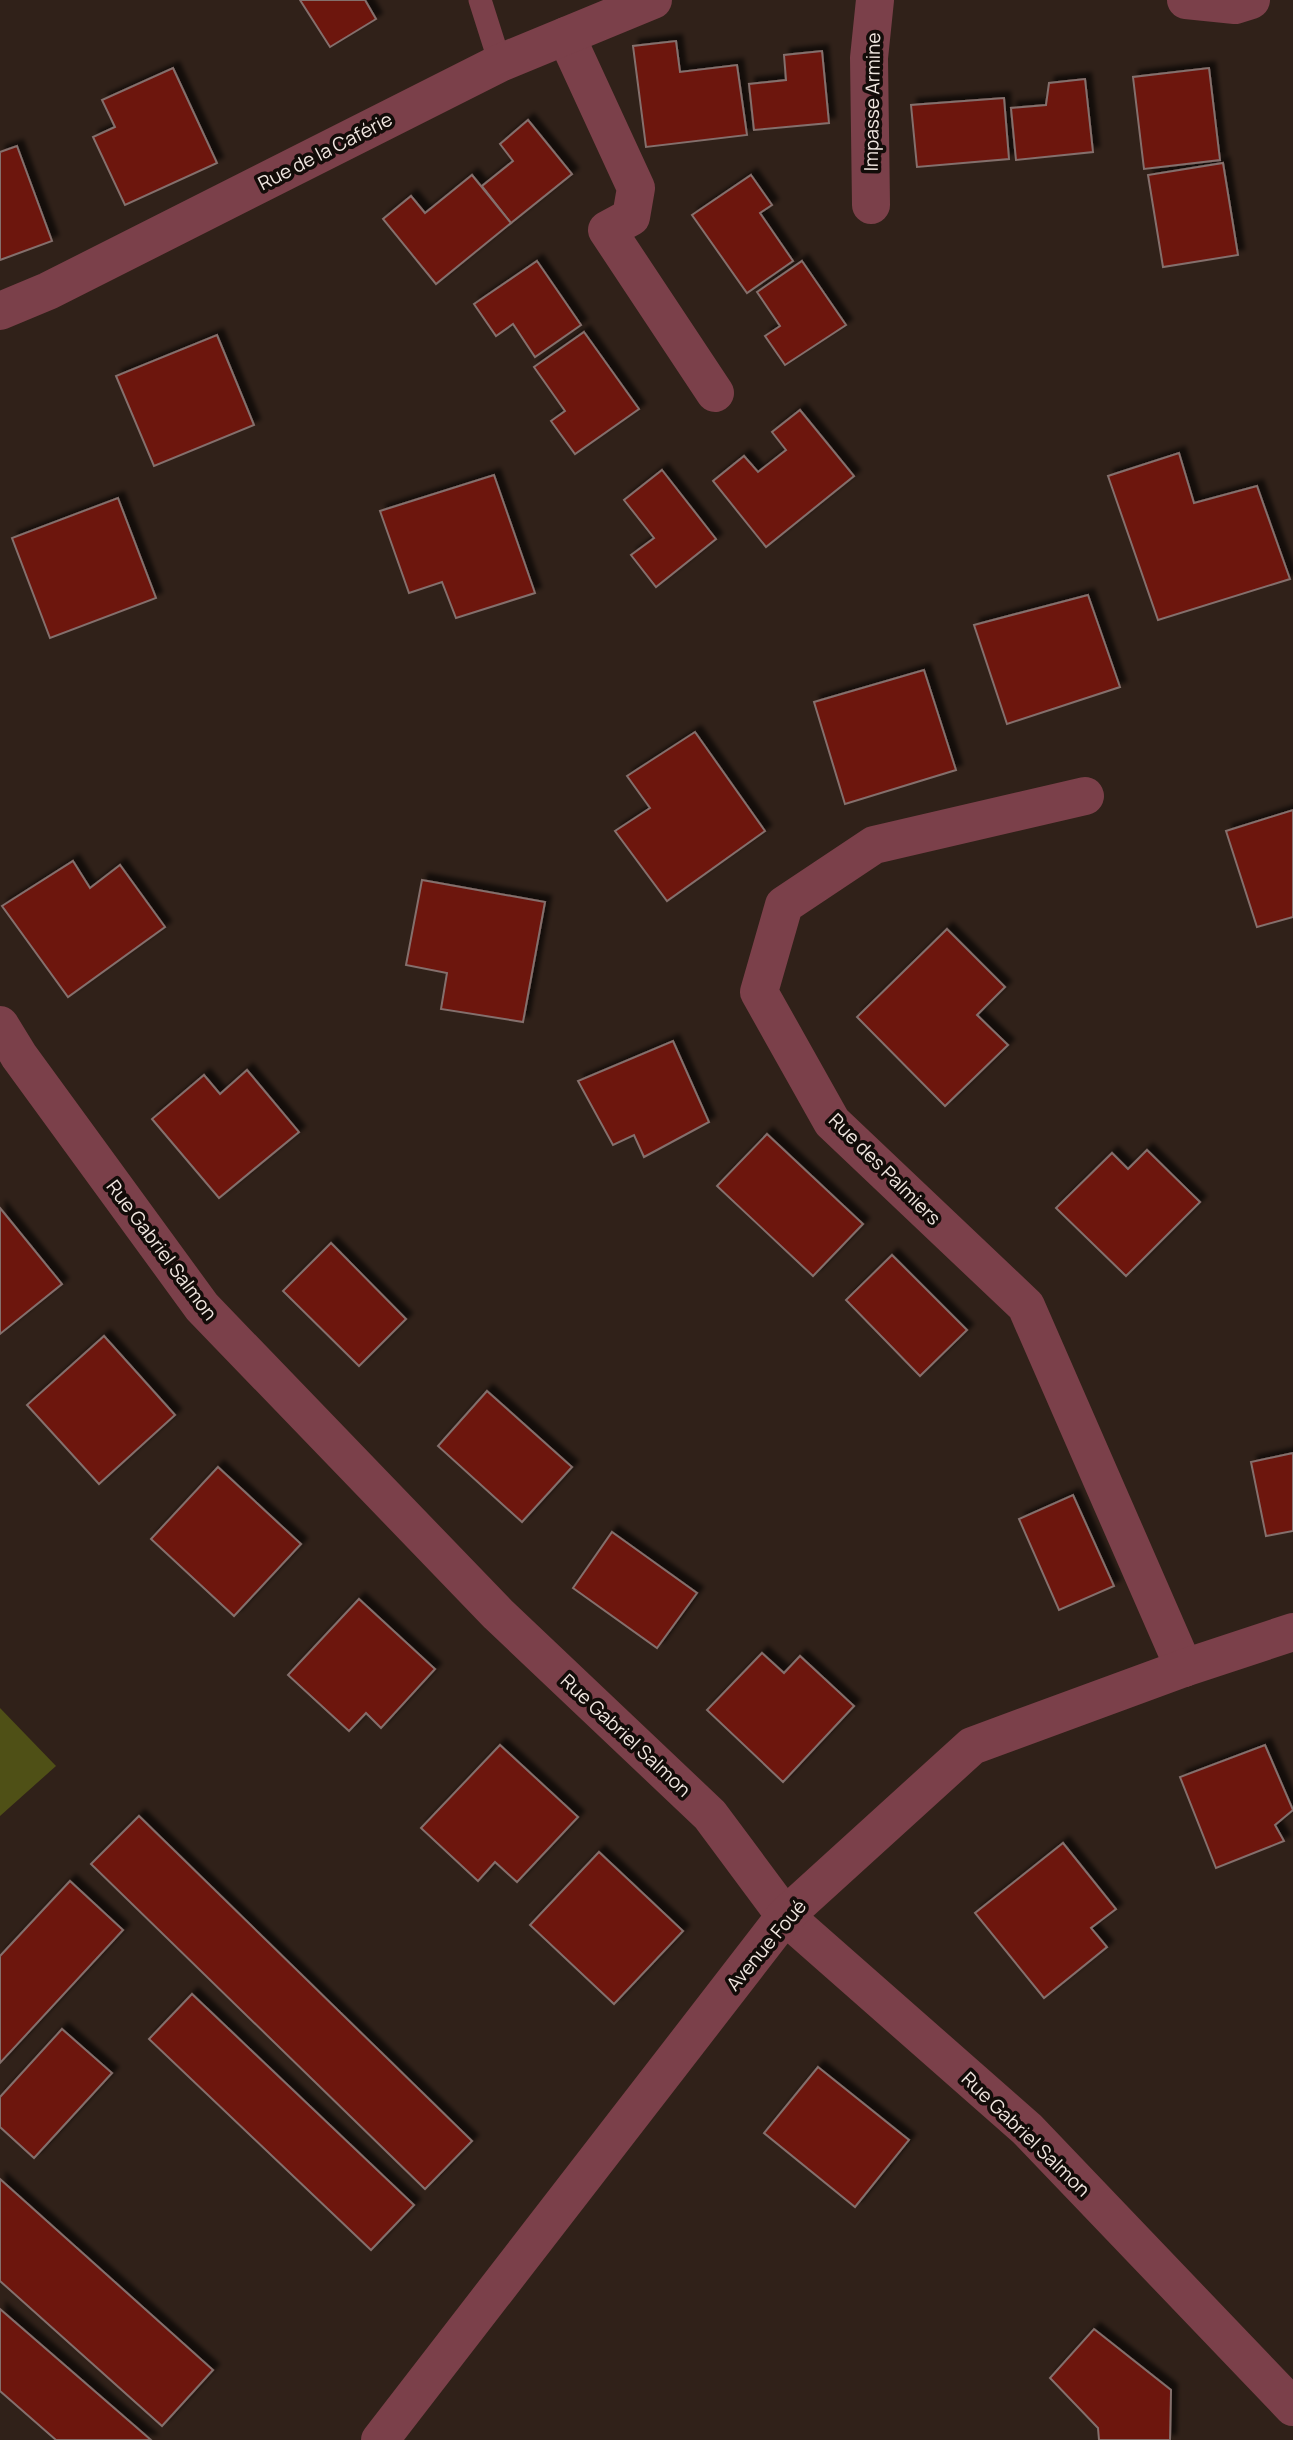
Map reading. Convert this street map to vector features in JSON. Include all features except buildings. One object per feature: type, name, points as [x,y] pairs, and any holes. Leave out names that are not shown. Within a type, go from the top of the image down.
[{"type":"street","name":"Rue de la Caférie","points":[[0,311],[48,291],[500,63],[653,0]]},
{"type":"street","name":"Impasse Armine","points":[[871,205],[869,58],[875,0]]},
{"type":"street","points":[[1186,0],[1235,5],[1251,0]]},
{"type":"street","points":[[566,36],[636,188],[631,217],[607,230],[715,393]]},
{"type":"street","name":"Rue des Palmiers","points":[[1085,796],[874,845],[784,905],[759,992],[832,1122],[1026,1306],[1184,1668]]},
{"type":"street","name":"Rue Gabriel Salmon","points":[[0,1025],[27,1067],[202,1307],[498,1614],[710,1815],[785,1916],[1027,2129],[1293,2407]]},
{"type":"street","name":"Avenue Foué","points":[[380,2440],[785,1916],[972,1746],[1184,1668],[1293,1632]]},
{"type":"lane","points":[[480,0],[500,63]]},
{"type":"shaded area","points":[[0,1708],[56,1766],[0,1816]]}]
